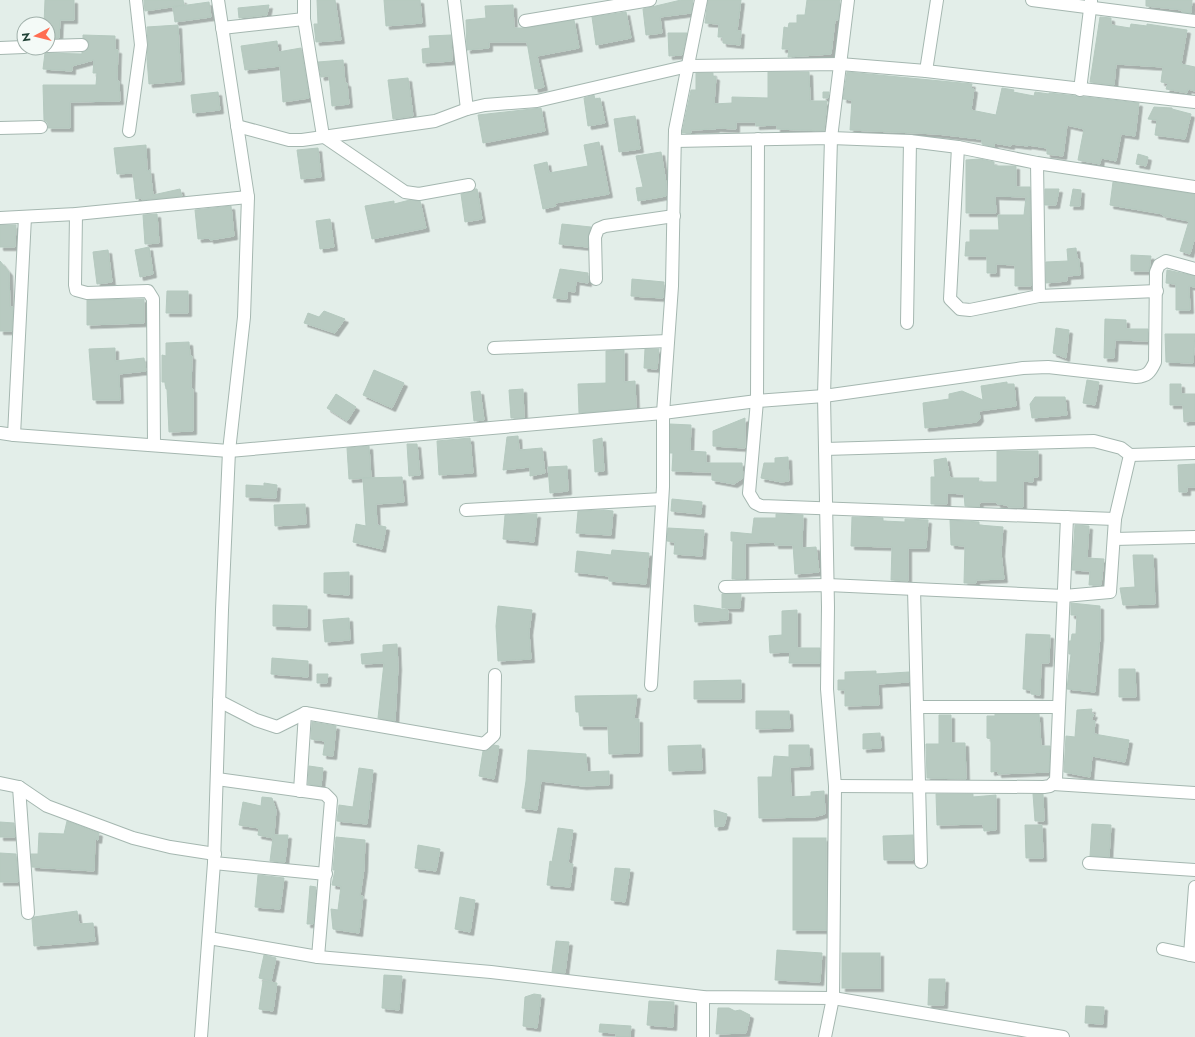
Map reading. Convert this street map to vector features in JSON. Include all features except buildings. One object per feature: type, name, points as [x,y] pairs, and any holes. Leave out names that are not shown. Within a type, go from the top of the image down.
[{"type":"street","points":[[129,131],[141,45],[136,0]]},
{"type":"street","points":[[201,1037],[214,858],[229,451],[244,317],[248,197],[218,0]]},
{"type":"street","points":[[304,0],[304,19],[323,136],[405,192],[419,194],[469,185]]},
{"type":"street","points":[[454,0],[468,109]]},
{"type":"street","points":[[525,21],[650,0]]},
{"type":"street","points":[[651,685],[662,499],[664,413],[674,216],[675,130],[701,0]]},
{"type":"street","points":[[825,1037],[833,998],[835,786],[827,689],[828,584],[824,396],[831,138],[848,0]]},
{"type":"street","points":[[926,71],[937,0]]},
{"type":"street","points":[[1032,0],[1090,4],[1195,21]]},
{"type":"street","points":[[1080,90],[1090,4]]},
{"type":"street","points":[[222,28],[304,19]]},
{"type":"street","points":[[56,46],[82,45]]},
{"type":"street","points":[[0,48],[16,47]]},
{"type":"street","points":[[237,126],[289,140],[302,140],[435,120],[485,105],[537,101],[688,66],[840,64],[926,71],[1080,90],[1195,102]]},
{"type":"street","points":[[0,128],[41,127]]},
{"type":"street","points":[[675,140],[831,138],[910,141],[958,147],[1038,164],[1195,187]]},
{"type":"street","points":[[758,139],[757,401],[749,493],[755,503],[761,506],[1115,519]]},
{"type":"street","points":[[907,323],[910,141]]},
{"type":"street","points":[[958,147],[950,299],[960,309],[970,310],[1039,296],[1157,291]]},
{"type":"street","points":[[1038,164],[1039,296]]},
{"type":"street","points":[[0,218],[76,214],[248,197]]},
{"type":"street","points":[[76,214],[76,290],[87,293],[148,291],[153,300],[154,445]]},
{"type":"street","points":[[596,279],[595,237],[598,229],[605,226],[674,216]]},
{"type":"street","points":[[14,435],[25,217]]},
{"type":"street","points":[[0,433],[229,451],[664,413],[757,401],[824,396],[1023,368],[1048,367],[1136,377],[1145,376],[1150,372],[1155,362],[1157,291],[1156,272],[1159,265],[1166,262],[1195,268]]},
{"type":"street","points":[[494,348],[668,341]]},
{"type":"street","points":[[825,449],[1094,441],[1121,448],[1130,455],[1195,453]]},
{"type":"street","points":[[725,587],[828,584],[1064,596],[1110,592],[1115,519],[1130,455]]},
{"type":"street","points":[[466,510],[662,499]]},
{"type":"street","points":[[1053,784],[1056,780],[1067,517]]},
{"type":"street","points":[[1114,539],[1195,537]]},
{"type":"street","points":[[914,589],[921,862]]},
{"type":"street","points":[[219,701],[256,720],[277,727],[305,713],[484,744],[494,735],[495,675]]},
{"type":"street","points":[[917,707],[1058,707]]},
{"type":"street","points":[[300,791],[305,713]]},
{"type":"street","points":[[217,778],[325,794],[331,800],[318,957]]},
{"type":"street","points":[[0,783],[19,787],[47,806],[133,838],[214,858],[326,874]]},
{"type":"street","points":[[835,786],[1044,787],[1053,784],[1195,793]]},
{"type":"street","points":[[19,787],[28,914]]},
{"type":"street","points":[[1089,863],[1195,870]]},
{"type":"street","points":[[1162,949],[1192,956],[1195,887]]},
{"type":"street","points":[[209,938],[318,957],[491,972],[703,997],[833,998],[1063,1037]]},
{"type":"street","points":[[703,997],[703,1037]]}]
